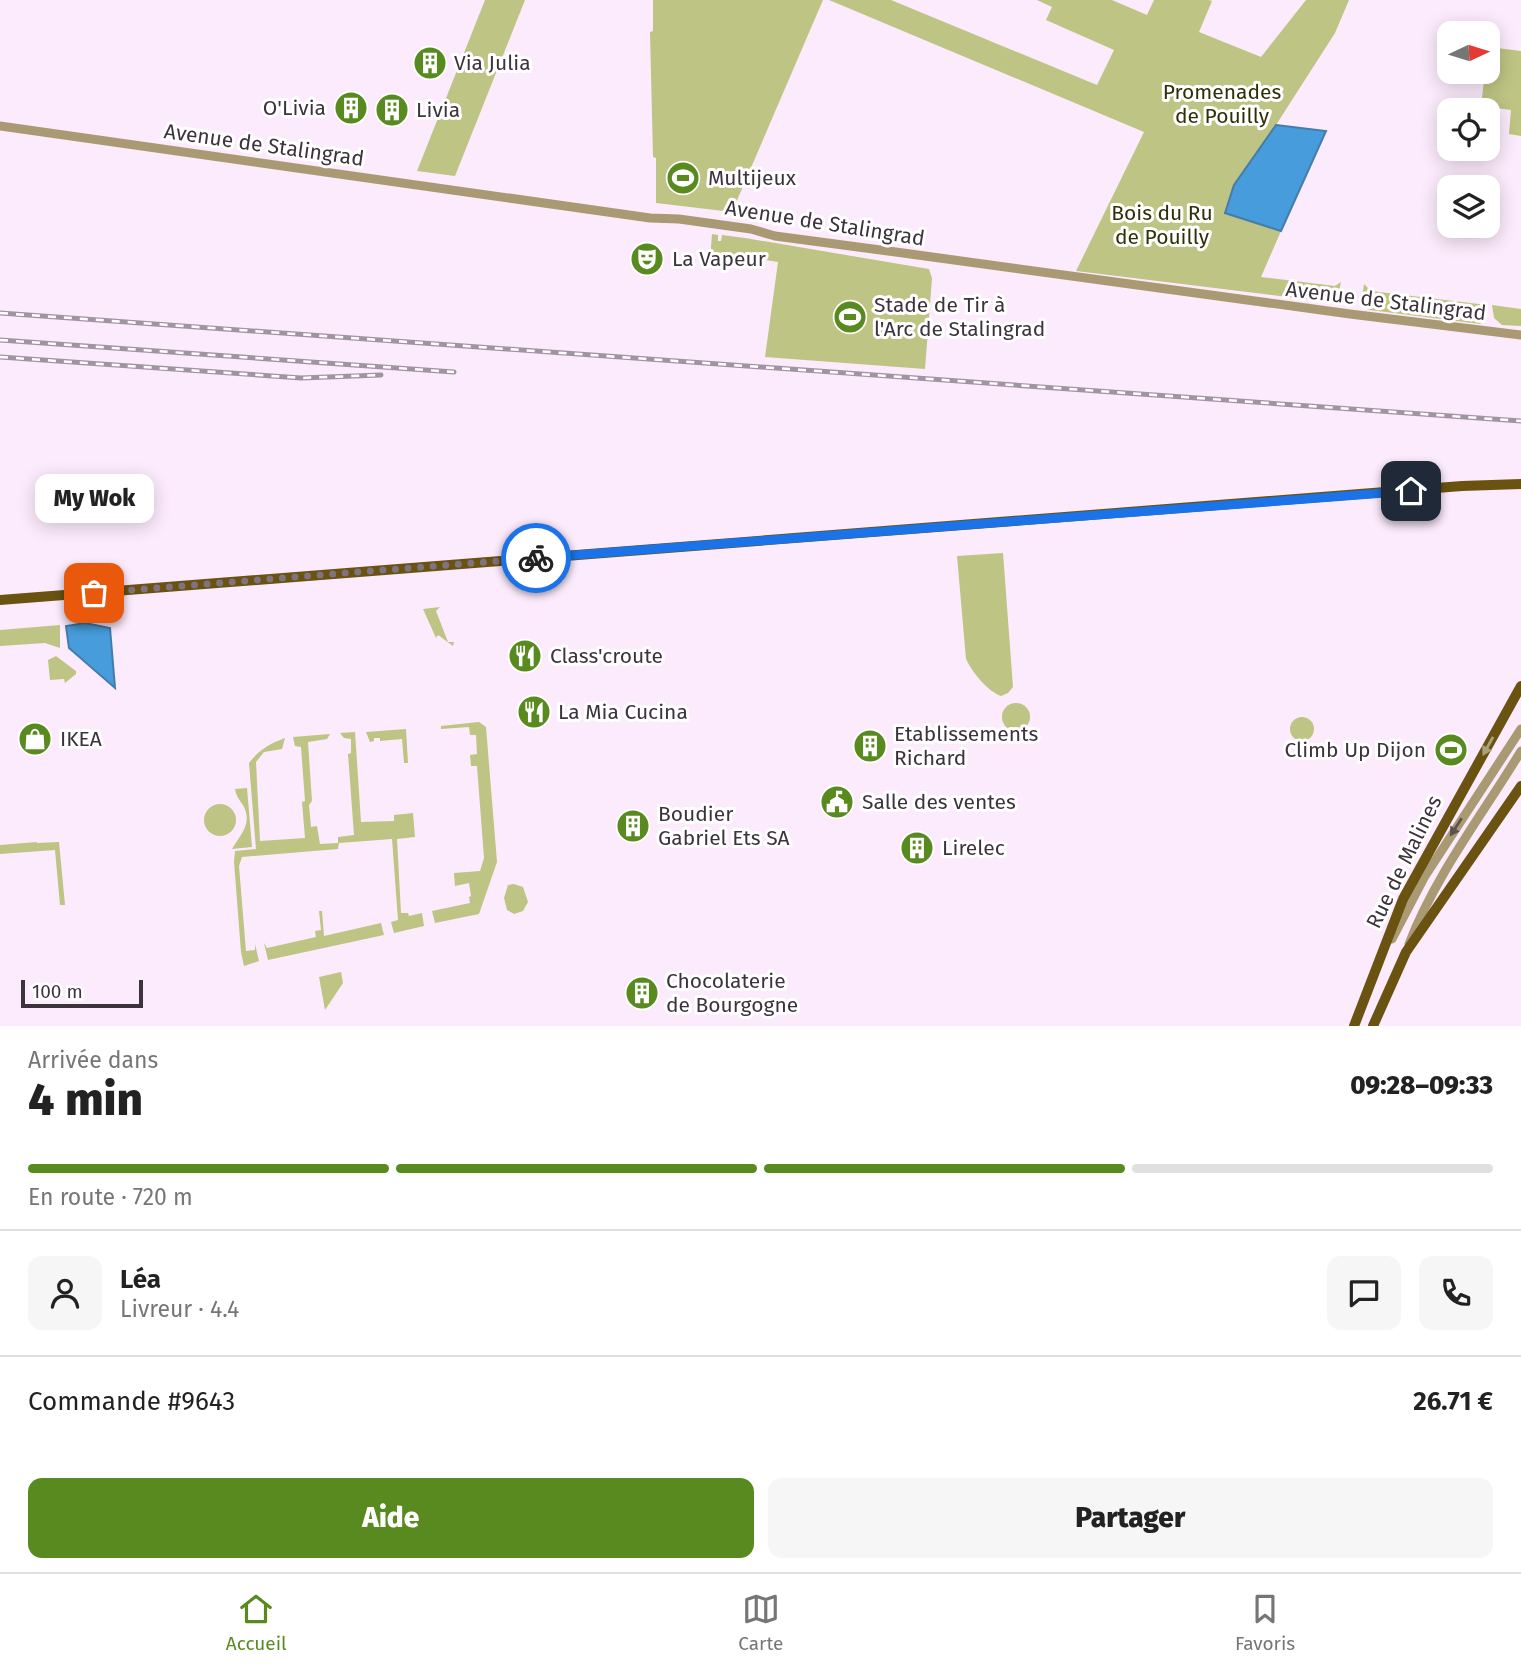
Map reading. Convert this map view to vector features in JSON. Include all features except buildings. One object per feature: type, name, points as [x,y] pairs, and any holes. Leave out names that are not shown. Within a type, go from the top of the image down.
[{"type":"main road","points":[[0,600],[1462,486],[1521,484]]},
{"type":"main road","name":"Rue de Malines","points":[[1354,1026],[1403,899],[1521,686]]},
{"type":"main road","name":"Rue de Malines","points":[[1373,1026],[1406,952],[1521,786]]},
{"type":"street","name":"Avenue de Stalingrad","points":[[0,126],[650,218],[751,229],[775,236],[1521,335]]},
{"type":"street","name":"Rue de Malines","points":[[1370,985],[1425,876],[1521,729]]},
{"type":"street","name":"Rue de Malines","points":[[1406,952],[1418,921],[1450,862],[1521,751]]},
{"type":"green space","points":[[485,0],[525,0],[455,176],[417,171]]},
{"type":"green space","points":[[653,0],[823,0],[732,212],[656,203],[650,32],[653,31]]},
{"type":"green space","name":"Promenades de Pouilly","points":[[829,0],[891,0],[1097,85],[1114,50],[1046,20],[1052,7],[1037,0],[1112,0],[1147,15],[1154,0],[1209,0],[1212,1],[1199,32],[1261,57],[1306,0],[1349,0],[1335,33],[1234,185],[1225,213],[1281,231],[1261,277],[1335,286],[1341,282],[1337,303],[1076,271],[1144,132]]},
{"type":"green space","points":[[1500,48],[1521,51],[1521,136],[1509,134],[1511,110],[1500,109],[1500,98],[1482,98],[1484,84],[1500,84]]},
{"type":"green space","name":"Stade de Tir à l'Arc de Stalingrad","points":[[712,234],[718,235],[718,241],[721,241],[722,235],[745,238],[929,269],[932,278],[925,369],[765,357],[778,262],[716,252],[714,263],[711,263]]},
{"type":"green space","points":[[1364,284],[1371,291],[1487,305],[1480,324],[1370,310],[1361,305]]},
{"type":"green space","points":[[1492,305],[1521,309],[1521,326],[1502,325],[1494,318]]},
{"type":"green space","points":[[1003,553],[1013,687],[1001,696],[980,680],[966,659],[957,556]]},
{"type":"green space","points":[[440,607],[436,611],[448,642],[454,642],[453,646],[438,635],[436,638],[423,609]]},
{"type":"green space","points":[[60,625],[60,648],[45,643],[0,646],[0,630]]},
{"type":"green space","points":[[56,656],[76,671],[65,683],[64,679],[50,680],[48,660]]},
{"type":"green space","points":[[1016,703],[1026,707],[1030,717],[1026,727],[1016,731],[1006,727],[1002,717],[1006,707]]},
{"type":"green space","points":[[1302,717],[1313,724],[1314,729],[1307,740],[1302,741],[1291,734],[1290,729],[1297,718]]},
{"type":"green space","points":[[479,722],[486,727],[497,862],[479,914],[435,923],[432,911],[470,903],[469,883],[455,886],[454,873],[480,871],[484,858],[477,766],[471,766],[470,755],[477,754],[476,735],[470,735],[469,727],[441,729],[441,726]]},
{"type":"green space","points":[[406,729],[408,763],[404,763],[402,739],[380,741],[380,738],[374,738],[374,741],[370,742],[366,732]]},
{"type":"green space","points":[[355,732],[361,822],[394,821],[394,815],[413,813],[415,837],[397,839],[401,913],[408,913],[409,916],[422,913],[424,926],[394,933],[391,922],[398,920],[392,839],[339,843],[338,849],[242,857],[239,866],[246,951],[255,950],[255,944],[259,961],[244,966],[234,862],[235,851],[256,849],[249,763],[265,748],[285,738],[282,749],[264,752],[256,762],[260,841],[305,838],[301,747],[295,746],[293,737],[330,734],[327,739],[308,742],[312,801],[309,805],[311,827],[317,826],[320,844],[338,843],[338,837],[354,835],[348,754],[351,753],[351,739],[344,738],[340,733]]},
{"type":"green space","points":[[247,788],[252,847],[232,849],[245,828],[247,817],[235,789]]},
{"type":"green space","points":[[220,804],[231,809],[236,820],[231,831],[220,836],[209,831],[204,820],[209,809]]},
{"type":"green space","points":[[59,842],[65,905],[60,905],[55,850],[0,854],[0,845]]},
{"type":"green space","points":[[508,885],[523,887],[528,902],[523,911],[514,914],[507,910],[504,898]]},
{"type":"green space","points":[[319,911],[322,911],[324,936],[381,923],[384,935],[268,960],[264,943],[267,948],[316,937],[315,931],[321,930]]},
{"type":"green space","points":[[341,972],[343,983],[325,1010],[319,977]]},
{"type":"water","points":[[1276,125],[1326,131],[1281,231],[1225,213],[1234,185]]},
{"type":"water","points":[[85,623],[110,628],[115,688],[69,648],[66,626]]},
{"type":"railway","points":[[0,313],[1521,421]]},
{"type":"railway","points":[[0,340],[454,372]]},
{"type":"railway","points":[[0,357],[301,378],[381,375]]},
{"type":"way so far","points":[[94,593],[536,558]]},
{"type":"place","name":"Via Julia","points":[[430,63]]},
{"type":"place","name":"O'Livia","points":[[351,108]]},
{"type":"place","name":"Livia","points":[[392,110]]},
{"type":"place","name":"Multijeux","points":[[683,178]]},
{"type":"place","name":"La Vapeur","points":[[647,259]]},
{"type":"place","name":"Stade de Tir à l'Arc de Stalingrad","points":[[850,317]]},
{"type":"place","name":"My Wok","points":[[94,593]]},
{"type":"place","name":"Class'croute","points":[[525,656]]},
{"type":"place","name":"La Mia Cucina","points":[[534,712]]},
{"type":"place","name":"IKEA","points":[[35,739]]},
{"type":"place","name":"Etablissements Richard","points":[[870,746]]},
{"type":"place","name":"Climb Up Dijon","points":[[1451,750]]},
{"type":"place","name":"Salle des ventes","points":[[837,802]]},
{"type":"place","name":"Boudier Gabriel Ets SA","points":[[633,826]]},
{"type":"place","name":"Lirelec","points":[[917,848]]},
{"type":"place","name":"Chocolaterie de Bourgogne","points":[[642,993]]},
{"type":"route","points":[[536,558],[1411,491]]},
{"type":"park label","name":"Bois du Ru de Pouilly","points":[[1162,225]]}]
